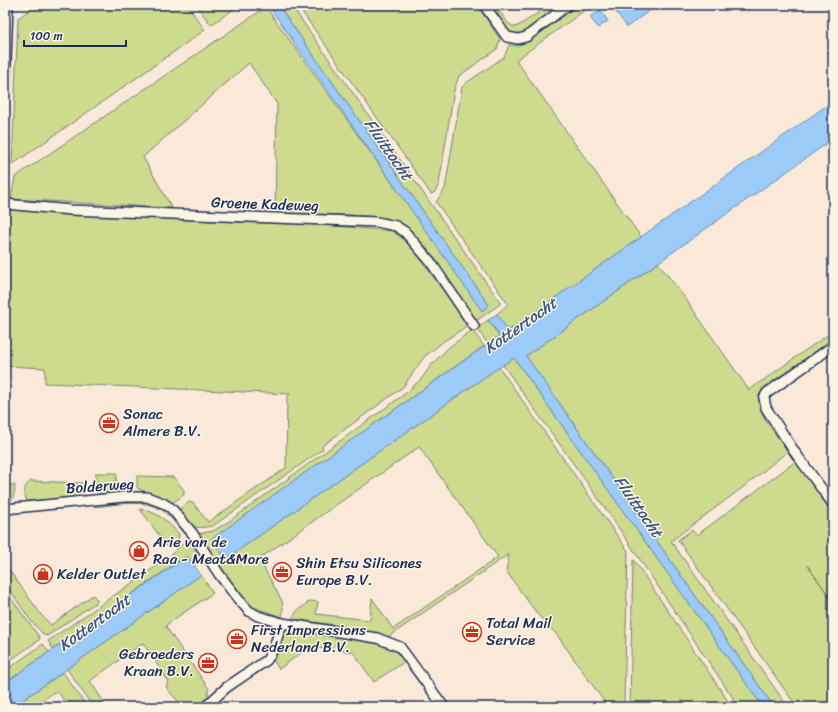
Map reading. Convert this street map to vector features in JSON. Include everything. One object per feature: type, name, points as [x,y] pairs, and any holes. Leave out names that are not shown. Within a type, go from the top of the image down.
[{"type":"street","points":[[5,88],[8,5]]},
{"type":"street","points":[[484,5],[507,37],[518,39],[526,37],[568,5]]},
{"type":"street","name":"Groene Kadeweg","points":[[5,204],[70,210],[377,222],[396,226],[405,232],[430,261],[474,326]]},
{"type":"street","points":[[833,346],[767,393],[764,398],[766,408],[796,454],[833,504]]},
{"type":"street","name":"Bolderweg","points":[[5,509],[124,497],[147,497],[163,503],[171,508],[193,534],[228,587],[249,612],[282,623],[377,638],[400,647],[413,662],[444,707]]},
{"type":"street","points":[[205,707],[227,688],[267,660],[273,650],[282,623]]},
{"type":"green space","points":[[37,5],[187,5],[205,30],[12,165],[18,18]]},
{"type":"green space","points":[[196,5],[240,5],[211,25]]},
{"type":"green space","points":[[278,5],[291,5],[500,302],[500,304],[473,323],[408,233],[388,218],[354,215],[275,213],[277,104],[249,63],[143,157],[172,208],[11,199],[15,177],[266,7],[482,311],[489,305]]},
{"type":"green space","points":[[297,5],[477,5],[500,39],[497,49],[459,76],[454,90],[439,184],[435,192],[431,194]]},
{"type":"green space","points":[[488,5],[495,5],[508,23],[514,27],[518,26],[550,5],[563,5],[519,35],[510,35]]},
{"type":"green space","points":[[579,5],[592,5],[516,60],[641,237],[508,331],[497,314],[508,304],[436,202],[445,189],[462,87],[504,57],[509,45],[518,46],[531,39]]},
{"type":"green space","points":[[5,208],[213,221],[323,225],[393,231],[412,247],[467,326],[444,341],[424,357],[403,387],[322,446],[323,449],[213,526],[196,527],[187,522],[180,512],[180,508],[189,502],[193,503],[208,522],[286,468],[287,397],[290,394],[45,383],[45,368],[5,366]]},
{"type":"green space","points":[[658,263],[685,298],[749,390],[833,331],[833,339],[762,389],[759,401],[762,414],[788,451],[750,482],[671,541],[788,707],[774,707],[526,356]]},
{"type":"green space","points":[[488,320],[499,336],[488,344],[477,329]]},
{"type":"green space","points":[[472,330],[484,346],[212,539],[226,559],[499,367],[628,551],[624,703],[619,707],[608,707],[557,635],[538,615],[506,571],[509,554],[388,637],[350,627],[292,619],[297,611],[310,601],[318,602],[316,614],[370,620],[372,598],[393,629],[498,557],[419,447],[259,559],[282,601],[282,617],[253,607],[244,600],[198,534],[213,531],[231,520],[406,393],[422,378],[432,364],[448,348]]},
{"type":"green space","points":[[514,358],[763,707],[739,707],[608,512],[503,365]]},
{"type":"green space","points":[[796,461],[833,514],[833,601],[807,565],[833,602],[833,707],[797,707],[678,540],[692,530],[697,535]]},
{"type":"green space","points":[[96,473],[117,473],[116,486],[112,491],[99,494],[95,489]]},
{"type":"green space","points":[[137,476],[173,477],[184,490],[184,495],[172,503],[137,488]]},
{"type":"green space","points":[[31,481],[83,483],[83,497],[27,501],[24,490],[26,485]]},
{"type":"green space","points":[[5,485],[15,485],[14,494],[11,501],[5,504]]},
{"type":"green space","points":[[139,500],[155,505],[166,511],[186,532],[184,534],[163,511],[156,507],[139,503],[130,503],[95,507],[95,504]]},
{"type":"green space","points":[[140,509],[152,512],[170,525],[179,534],[178,545],[169,547],[166,545]]},
{"type":"green space","points":[[187,539],[202,559],[194,566],[187,557],[183,558],[53,649],[48,641],[168,558]]},
{"type":"green space","points":[[634,560],[732,707],[630,706]]},
{"type":"green space","points":[[5,564],[42,616],[51,625],[93,595],[98,601],[47,636],[44,635],[31,621],[5,583]]},
{"type":"green space","points":[[201,575],[213,593],[167,624],[166,627],[209,689],[208,698],[205,702],[196,706],[183,707],[168,690],[166,685],[169,682],[143,643],[90,681],[107,707],[93,707],[67,669]]},
{"type":"green space","points":[[5,590],[40,638],[5,664]]},
{"type":"green space","points":[[288,629],[375,640],[395,647],[424,681],[419,683],[404,662],[374,682],[353,652],[309,647],[279,669],[273,660],[282,636]]},
{"type":"green space","points":[[43,644],[49,652],[5,683],[5,671]]},
{"type":"green space","points":[[63,672],[87,707],[68,707],[59,693],[54,692],[34,707],[13,707]]},
{"type":"water","points":[[268,5],[278,5],[489,305],[482,311]]},
{"type":"water","points":[[611,5],[657,5],[627,27]]},
{"type":"water","points":[[600,10],[608,21],[598,28],[590,17]]},
{"type":"water","name":"Kottertocht","points":[[833,101],[833,139],[526,356],[774,707],[763,707],[514,358],[226,559],[211,539],[499,336],[488,320],[497,314],[508,331]]},
{"type":"water","name":"Kottertocht","points":[[187,556],[201,575],[13,707],[5,707],[5,683]]},
{"type":"place","name":"Sonac Almere B.V.","points":[[109,423]]},
{"type":"place","name":"Arie van de Raa - Meat&More","points":[[139,551]]},
{"type":"place","name":"Shin Etsu Silicones Europe B.V.","points":[[282,572]]},
{"type":"place","name":"Kelder Outlet","points":[[43,574]]},
{"type":"place","name":"Total Mail Service","points":[[472,632]]},
{"type":"place","name":"First Impressions Nederland B.V.","points":[[237,639]]},
{"type":"place","name":"Gebroeders Kraan B.V.","points":[[208,663]]},
{"type":"water label","name":"Fluittocht","points":[[389,149]]},
{"type":"water label","name":"Fluittocht","points":[[639,506]]}]
